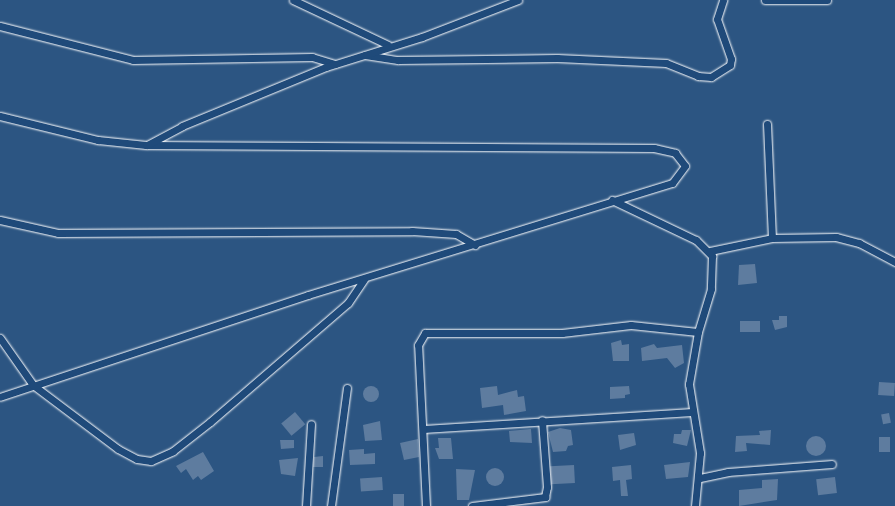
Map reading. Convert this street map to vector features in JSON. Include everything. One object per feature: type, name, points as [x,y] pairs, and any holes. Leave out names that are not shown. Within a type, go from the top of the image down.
[{"type":"street","points":[[292,0],[388,45]]},
{"type":"street","points":[[146,145],[182,126],[335,64],[365,55],[388,45],[422,37],[518,0]]},
{"type":"street","points":[[365,55],[398,60],[557,58],[666,62],[698,76],[711,76],[730,65],[731,60],[716,19],[723,0]]},
{"type":"street","points":[[765,0],[828,0]]},
{"type":"street","points":[[0,26],[133,60],[312,57],[335,64]]},
{"type":"street","points":[[0,116],[98,140],[146,145],[654,148],[675,153],[684,161],[684,172],[672,183],[612,200],[33,385],[0,397]]},
{"type":"street","points":[[767,124],[772,238]]},
{"type":"street","points":[[612,200],[678,230],[710,251],[714,262],[712,283],[698,332],[690,377],[692,412],[700,453],[700,478],[695,506]]},
{"type":"street","points":[[0,220],[58,232],[250,230],[449,233],[461,236],[475,245]]},
{"type":"street","points":[[710,251],[772,238],[851,240],[895,262]]},
{"type":"street","points":[[0,338],[33,385],[132,457],[156,460],[210,422],[337,313],[364,279]]},
{"type":"street","points":[[426,506],[418,345],[424,333],[562,333],[631,325],[698,332]]},
{"type":"street","points":[[331,506],[347,388]]},
{"type":"street","points":[[423,429],[542,420],[692,412]]},
{"type":"street","points":[[472,506],[545,497],[548,487],[542,420]]},
{"type":"street","points":[[306,506],[311,424]]},
{"type":"street","points":[[700,478],[728,472],[832,464]]},
{"type":"building","points":[[755,264],[757,283],[738,285],[739,265]]},
{"type":"building","points":[[779,316],[787,316],[787,327],[775,330],[772,320],[779,320]]},
{"type":"building","points":[[740,321],[760,321],[760,332],[740,332]]},
{"type":"building","points":[[621,340],[622,345],[629,344],[629,361],[613,361],[611,343]]},
{"type":"building","points":[[654,344],[657,348],[682,345],[684,363],[675,368],[667,358],[642,361],[641,348]]},
{"type":"building","points":[[879,382],[895,383],[894,396],[878,395]]},
{"type":"building","points":[[368,386],[374,386],[379,391],[377,400],[374,402],[368,402],[363,397],[363,391]]},
{"type":"building","points":[[497,386],[498,395],[517,390],[518,397],[524,396],[526,411],[504,415],[503,405],[482,408],[480,388]]},
{"type":"building","points":[[629,386],[630,394],[625,395],[625,398],[610,399],[610,387]]},
{"type":"building","points":[[295,412],[305,424],[291,436],[281,424]]},
{"type":"building","points":[[889,413],[891,423],[883,424],[881,415]]},
{"type":"building","points":[[380,421],[382,440],[365,441],[363,425]]},
{"type":"building","points":[[560,428],[571,430],[573,445],[568,446],[566,451],[553,452],[548,432]]},
{"type":"building","points":[[531,429],[532,443],[510,442],[509,431]]},
{"type":"building","points":[[682,430],[691,430],[687,446],[673,443],[674,434],[681,434]]},
{"type":"building","points":[[771,430],[770,445],[746,443],[747,451],[735,452],[736,436],[760,435],[759,431]]},
{"type":"building","points":[[634,433],[636,445],[620,450],[618,435]]},
{"type":"building","points":[[816,436],[823,439],[826,446],[823,453],[816,456],[809,453],[806,446],[809,439]]},
{"type":"building","points":[[879,437],[890,437],[890,452],[879,452]]},
{"type":"building","points":[[438,438],[451,438],[453,459],[439,459],[435,448],[439,448]]},
{"type":"building","points":[[418,439],[419,457],[404,460],[400,443]]},
{"type":"building","points":[[280,440],[294,440],[294,448],[281,449]]},
{"type":"building","points":[[364,449],[364,454],[375,453],[375,464],[350,465],[349,450]]},
{"type":"building","points":[[203,452],[214,471],[201,480],[198,476],[193,480],[186,469],[181,473],[176,466]]},
{"type":"building","points":[[323,456],[323,467],[313,467],[314,457]]},
{"type":"building","points":[[298,458],[295,476],[281,474],[279,460]]},
{"type":"building","points":[[690,462],[688,477],[666,479],[664,465]]},
{"type":"building","points":[[574,465],[575,483],[551,484],[550,466]]},
{"type":"building","points":[[631,465],[632,479],[626,480],[628,496],[621,496],[620,480],[613,481],[612,467]]},
{"type":"building","points":[[495,468],[501,471],[504,477],[501,483],[495,486],[489,483],[486,477],[489,471]]},
{"type":"building","points":[[456,469],[475,470],[469,500],[457,500]]},
{"type":"building","points":[[382,477],[383,490],[361,492],[360,479]]},
{"type":"building","points":[[835,477],[837,493],[818,495],[816,479]]},
{"type":"building","points":[[778,479],[777,500],[739,506],[739,490],[762,488],[762,480]]},
{"type":"building","points":[[393,494],[404,494],[404,506],[393,506]]}]
